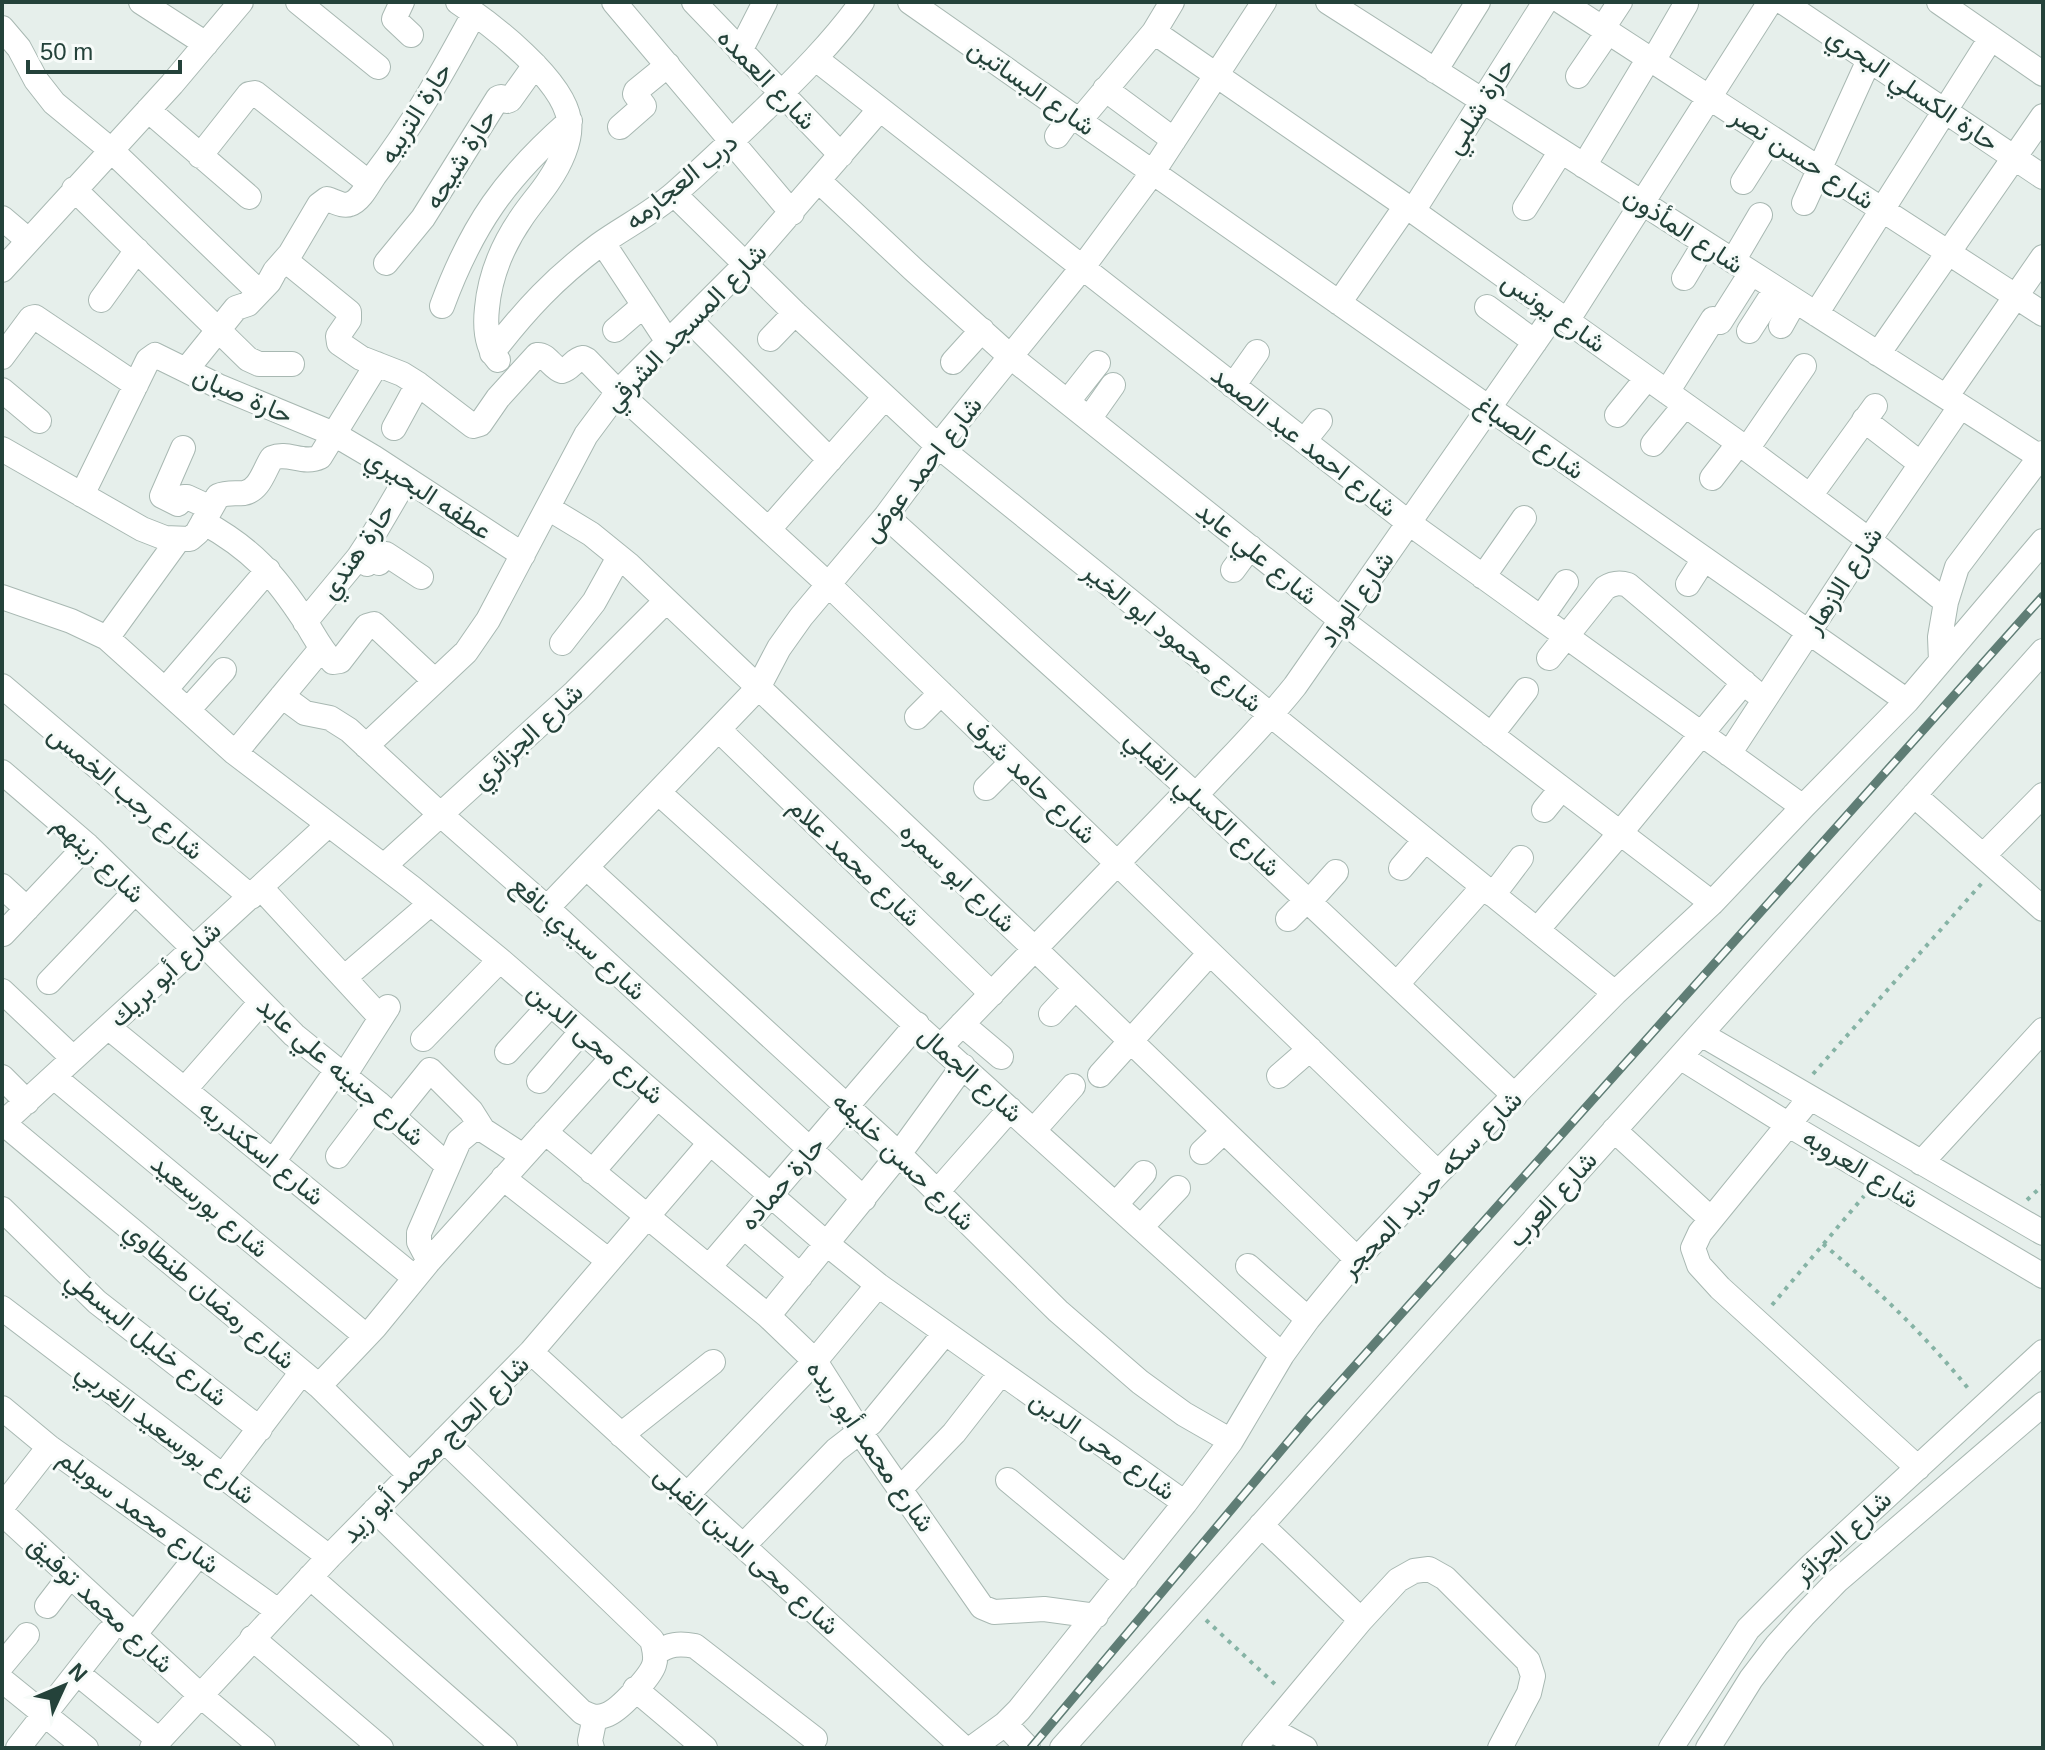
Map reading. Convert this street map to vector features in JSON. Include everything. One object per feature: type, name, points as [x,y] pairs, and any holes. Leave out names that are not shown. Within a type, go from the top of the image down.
[{"type":"street","points":[[141,2],[206,44]]},
{"type":"street","points":[[2,270],[148,110],[241,2]]},
{"type":"street","points":[[298,2],[378,67]]},
{"type":"street","points":[[402,2],[394,19],[411,35]]},
{"type":"street","points":[[614,2],[792,213]]},
{"type":"street","name":"شارع العمده","points":[[694,2],[841,155]]},
{"type":"street","points":[[740,51],[765,2]]},
{"type":"street","name":"درب العجارمه","points":[[492,353],[543,291],[603,243],[644,218],[732,141],[816,59],[862,2]]},
{"type":"street","name":"شارع البساتين","points":[[910,2],[1153,172]]},
{"type":"street","points":[[1057,136],[1105,89],[1154,32],[1172,2]]},
{"type":"street","name":"شارع احمد عوض","points":[[547,908],[758,688],[791,631],[1082,268],[1153,172],[1264,2]]},
{"type":"street","name":"شارع المأذون","points":[[1328,2],[1953,402],[2041,455]]},
{"type":"street","points":[[1435,71],[1478,2]]},
{"type":"street","name":"حارة شلبي","points":[[1339,303],[1483,101],[1545,2]]},
{"type":"street","name":"شارع حسن نصر","points":[[1562,2],[2043,314]]},
{"type":"street","points":[[1578,76],[1620,2]]},
{"type":"street","name":"شارع الوراد","points":[[941,1046],[1117,863],[1271,716],[1295,686],[1535,342],[1561,317],[1643,204],[1770,2]]},
{"type":"street","name":"حارة الكسلي البحري","points":[[1783,2],[2043,177]]},
{"type":"street","points":[[1939,2],[2043,74]]},
{"type":"street","points":[[1584,166],[1686,4]]},
{"type":"street","points":[[186,370],[236,308],[246,305],[285,260],[349,312],[349,320],[338,336],[339,343],[361,358],[402,374],[469,424],[478,426],[516,378],[492,353],[487,334],[493,277],[510,236],[560,161],[568,140],[570,121],[562,98],[535,65],[464,6]]},
{"type":"street","name":"حارة التربيه","points":[[285,260],[323,201],[327,199],[342,205],[354,203],[394,150],[434,87],[464,6]]},
{"type":"street","points":[[2,28],[19,48],[44,92],[54,103],[111,150],[259,292]]},
{"type":"street","name":"شارع يونس","points":[[1154,32],[1409,208],[1743,446],[1946,602]]},
{"type":"street","points":[[1781,326],[1796,301],[1882,209],[1991,38]]},
{"type":"street","name":"شارع احمد عبد الصمد","points":[[816,59],[1409,523],[1567,637],[1592,666],[1702,735],[1803,807]]},
{"type":"street","points":[[1804,203],[1869,60]]},
{"type":"street","name":"حارة شيحه","points":[[386,263],[423,218],[498,98],[510,100],[535,65]]},
{"type":"street","points":[[620,127],[644,106],[636,91],[668,65]]},
{"type":"street","points":[[1105,89],[1174,140]]},
{"type":"street","points":[[200,156],[249,94],[255,93],[369,183]]},
{"type":"street","name":"شارع المسجد الشرقي","points":[[366,746],[466,652],[488,620],[586,435],[618,392],[745,265],[880,109]]},
{"type":"street","points":[[148,110],[249,197]]},
{"type":"street","points":[[1878,354],[2043,116]]},
{"type":"street","points":[[442,306],[455,270],[492,204],[532,155],[570,121]]},
{"type":"street","points":[[1743,182],[1771,138]]},
{"type":"street","points":[[1525,208],[1561,151]]},
{"type":"street","name":"شارع الصباغ","points":[[1153,172],[1907,701]]},
{"type":"street","name":"شارع علي عابد","points":[[819,181],[1011,357],[1341,620],[1495,748],[1561,789],[1712,903]]},
{"type":"street","points":[[74,189],[253,362],[292,364]]},
{"type":"street","name":"شارع محمود ابو الخير","points":[[674,194],[795,313],[938,446],[1615,993]]},
{"type":"street","points":[[1653,444],[1666,391],[1713,319],[1720,322],[1760,215]]},
{"type":"street","points":[[2,218],[28,240]]},
{"type":"street","points":[[603,243],[668,342]]},
{"type":"street","points":[[1684,278],[1705,243]]},
{"type":"street","points":[[101,300],[137,250]]},
{"type":"street","name":"شارع الازهار","points":[[1729,754],[1921,464],[1953,402],[2043,257]]},
{"type":"street","points":[[1749,331],[1796,301]]},
{"type":"street","points":[[615,330],[644,305]]},
{"type":"street","points":[[1487,307],[1535,342]]},
{"type":"street","points":[[770,339],[795,313]]},
{"type":"street","points":[[2,357],[35,317],[136,385],[82,495]]},
{"type":"street","points":[[690,320],[830,460]]},
{"type":"street","points":[[982,330],[956,367],[982,393]]},
{"type":"street","points":[[1233,386],[1257,352]]},
{"type":"street","name":"شارع حامد شرف","points":[[516,378],[537,355],[543,355],[562,371],[583,358],[829,585],[1210,953],[1235,990],[1310,1049],[1438,1173]]},
{"type":"street","name":"حارة صبان","points":[[136,385],[152,356],[157,356],[218,386],[334,434]]},
{"type":"street","points":[[1068,401],[1098,363]]},
{"type":"street","points":[[2,449],[142,529],[165,538],[193,538],[218,496],[252,490],[276,456],[316,460],[377,364]]},
{"type":"street","points":[[1712,478],[1743,446],[1804,366]]},
{"type":"street","points":[[394,428],[418,384]]},
{"type":"street","points":[[1089,419],[1113,385]]},
{"type":"street","points":[[2,390],[39,421]]},
{"type":"street","points":[[1617,415],[1666,391]]},
{"type":"street","points":[[769,529],[885,397]]},
{"type":"street","points":[[1810,496],[1870,413],[1921,464]]},
{"type":"street","points":[[1304,441],[1320,421]]},
{"type":"street","name":"عطفه البحيري","points":[[334,434],[523,555]]},
{"type":"street","points":[[183,448],[162,496],[178,504],[187,497],[268,570],[329,656],[340,661],[367,626],[374,624],[435,681]]},
{"type":"street","points":[[1941,661],[1940,637],[1946,602],[1957,567],[2041,455]]},
{"type":"street","name":"حارة هندي","points":[[305,622],[358,558],[406,479]]},
{"type":"street","name":"شارع ابو سمره","points":[[548,508],[591,534],[619,557],[1035,949],[1357,1259]]},
{"type":"street","name":"شارع الكسلي القبلي","points":[[886,516],[1193,792],[1515,1096]]},
{"type":"street","points":[[1483,577],[1524,518]]},
{"type":"street","points":[[107,638],[178,540]]},
{"type":"street","name":"شارع سكه حديد المحجر","points":[[972,1748],[1019,1710],[1126,1578],[1231,1441],[1282,1355],[1357,1259],[1615,993],[1712,903],[1907,701],[2043,541]]},
{"type":"street","points":[[1233,570],[1250,547]]},
{"type":"street","points":[[358,558],[367,564],[372,559],[379,563],[385,554],[421,577]]},
{"type":"street","points":[[562,643],[594,602],[619,557]]},
{"type":"street","points":[[1688,584],[1704,559]]},
{"type":"street","points":[[165,690],[268,570]]},
{"type":"street","points":[[1541,618],[1566,582]]},
{"type":"street","points":[[1549,658],[1605,588],[1621,582],[1764,700]]},
{"type":"street","name":"شارع محى الدين","points":[[2,597],[71,621],[107,638],[235,753],[384,866],[500,960],[771,1197],[878,1285],[1185,1503]]},
{"type":"street","name":"شارع الجزائري","points":[[384,866],[575,692],[666,601]]},
{"type":"street","name":"شارع العرب","points":[[1062,1748],[2043,651]]},
{"type":"street","points":[[235,753],[282,696],[329,656]]},
{"type":"street","points":[[188,710],[224,670]]},
{"type":"street","points":[[1537,930],[1744,682]]},
{"type":"street","name":"شارع رجب الخمس","points":[[2,686],[256,892],[344,978],[385,1010],[340,1073]]},
{"type":"street","points":[[1495,748],[1526,690]]},
{"type":"street","points":[[917,717],[941,693]]},
{"type":"street","name":"شارع سيدي نافع","points":[[282,696],[305,713],[338,722],[366,746],[864,1199]]},
{"type":"street","name":"شارع محمد علام","points":[[719,730],[992,994]]},
{"type":"street","points":[[986,788],[1012,762]]},
{"type":"street","name":"شارع زينهم","points":[[2,772],[197,944]]},
{"type":"street","points":[[1544,810],[1561,789]]},
{"type":"street","name":"شارع الجمال","points":[[659,793],[1282,1355]]},
{"type":"street","points":[[1914,795],[2043,909]]},
{"type":"street","points":[[1989,862],[2043,796]]},
{"type":"street","name":"شارع أبو بريك","points":[[3,1123],[328,825]]},
{"type":"street","points":[[1401,868],[1425,840]]},
{"type":"street","points":[[3,934],[87,845]]},
{"type":"street","points":[[1397,984],[1521,858]]},
{"type":"street","name":"شارع حسن خليفه","points":[[587,868],[899,1154],[1058,1311],[1140,1382],[1184,1414],[1231,1441]]},
{"type":"street","points":[[1288,919],[1336,872]]},
{"type":"street","points":[[2,886],[27,909]]},
{"type":"street","points":[[49,982],[135,892]]},
{"type":"street","points":[[344,978],[430,904]]},
{"type":"street","name":"شارع جنينه علي عابد","points":[[197,944],[294,1035],[386,1110],[448,1166]]},
{"type":"street","points":[[1100,1075],[1210,953]]},
{"type":"street","points":[[338,1156],[386,1110],[431,1055],[500,960]]},
{"type":"street","points":[[1051,1014],[1075,988]]},
{"type":"street","points":[[2,991],[73,1058]]},
{"type":"street","points":[[185,1089],[261,1002]]},
{"type":"street","points":[[507,1052],[551,1004]]},
{"type":"street","name":"حارة حماده","points":[[709,1267],[917,1024]]},
{"type":"street","points":[[962,1024],[1001,1057]]},
{"type":"street","name":"شارع اسكندريه","points":[[108,1027],[273,1162],[422,1270]]},
{"type":"street","points":[[1921,1163],[2043,1030]]},
{"type":"street","points":[[539,1081],[582,1031]]},
{"type":"street","name":"شارع العروبه","points":[[1701,1034],[2043,1233]]},
{"type":"street","points":[[1279,1076],[1310,1049]]},
{"type":"street","points":[[431,1055],[483,1130],[523,1156]]},
{"type":"street","name":"شارع العروبه","points":[[1680,1057],[2043,1276]]},
{"type":"street","points":[[223,1476],[260,1429],[311,1379],[366,1336],[612,1058]]},
{"type":"street","points":[[768,1316],[864,1199],[963,1066]]},
{"type":"street","points":[[273,1162],[340,1073]]},
{"type":"street","points":[[2,1077],[27,1102]]},
{"type":"street","name":"شارع بورسعيد","points":[[54,1077],[366,1336]]},
{"type":"street","points":[[1034,1130],[1073,1086]]},
{"type":"street","points":[[1804,1094],[1789,1125],[1700,1233],[1693,1248],[1699,1265],[1720,1288],[1918,1468]]},
{"type":"street","points":[[592,1172],[657,1097]]},
{"type":"street","points":[[937,1192],[1010,1109]]},
{"type":"street","name":"شارع رمضان طنطاوي","points":[[3,1123],[311,1379],[410,1475]]},
{"type":"street","points":[[422,1270],[419,1233],[448,1166],[459,1141],[472,1130],[483,1130]]},
{"type":"street","points":[[1614,1130],[1711,1219]]},
{"type":"street","points":[[1202,1152],[1224,1131]]},
{"type":"street","name":"شارع محمد أبو ريده","points":[[545,1132],[768,1316],[815,1361],[860,1432],[982,1607],[994,1612],[1044,1609],[1096,1616]]},
{"type":"street","name":"شارع الحاج محمد أبو زيد","points":[[156,1744],[329,1557],[531,1352],[710,1143]]},
{"type":"street","points":[[1116,1204],[1144,1173]]},
{"type":"street","points":[[503,1178],[609,1261]]},
{"type":"street","points":[[1141,1227],[1178,1188]]},
{"type":"street","name":"شارع خليل البسطي","points":[[2,1209],[97,1302],[260,1429]]},
{"type":"street","points":[[744,1227],[801,1276]]},
{"type":"street","points":[[1248,1266],[1308,1319]]},
{"type":"street","points":[[687,1495],[815,1361],[878,1285]]},
{"type":"street","name":"شارع بورسعيد الغربي","points":[[2,1308],[329,1557]]},
{"type":"street","points":[[743,1546],[836,1450],[880,1413],[945,1333]]},
{"type":"street","name":"شارع محى الدين القبلى","points":[[531,1352],[964,1748]]},
{"type":"street","name":"شارع الجزائر","points":[[1671,1748],[1748,1629],[1778,1597],[2043,1352]]},
{"type":"street","points":[[621,1435],[713,1362]]},
{"type":"street","points":[[900,1489],[954,1433],[1000,1374]]},
{"type":"street","name":"شارع الجزائر","points":[[1708,1748],[1751,1679],[1777,1645],[1837,1581],[2043,1404]]},
{"type":"street","name":"شارع محمد سويلم","points":[[2,1408],[49,1447],[278,1611]]},
{"type":"street","points":[[375,1510],[582,1712],[595,1717],[607,1715],[618,1708],[654,1667],[656,1653],[652,1640],[444,1440]]},
{"type":"street","points":[[2,1510],[49,1447]]},
{"type":"street","points":[[1008,1480],[1126,1578]]},
{"type":"street","name":"شارع محمد توفيق","points":[[2,1510],[134,1635],[263,1748]]},
{"type":"street","points":[[1261,1525],[1361,1620]]},
{"type":"street","points":[[134,1635],[199,1554]]},
{"type":"street","points":[[1254,1748],[1398,1580],[1414,1571],[1429,1569],[1445,1578],[1528,1661],[1533,1676],[1529,1693],[1505,1746]]},
{"type":"street","points":[[47,1606],[70,1576]]},
{"type":"street","points":[[310,1577],[505,1748]]},
{"type":"street","points":[[18,1748],[108,1633]]},
{"type":"street","points":[[2,1665],[27,1635]]},
{"type":"street","points":[[252,1638],[381,1748]]},
{"type":"street","points":[[656,1653],[667,1646],[681,1643],[695,1646],[815,1739]]},
{"type":"street","points":[[77,1673],[156,1744]]},
{"type":"street","points":[[2,1680],[86,1748]]},
{"type":"street","points":[[635,1689],[705,1748]]},
{"type":"street","points":[[592,1748],[590,1741],[595,1717]]},
{"type":"street","points":[[1005,1724],[1028,1748]]},
{"type":"street","points":[[1270,1729],[1305,1748]]},
{"type":"path","points":[[1804,1094],[1989,862]]},
{"type":"path","points":[[1758,1322],[1878,1178]]},
{"type":"path","points":[[1823,1244],[1909,1320],[1983,1407]]},
{"type":"path","points":[[1190,1604],[1293,1701]]},
{"type":"railway","points":[[1031,1748],[1309,1417],[2043,596]]}]
